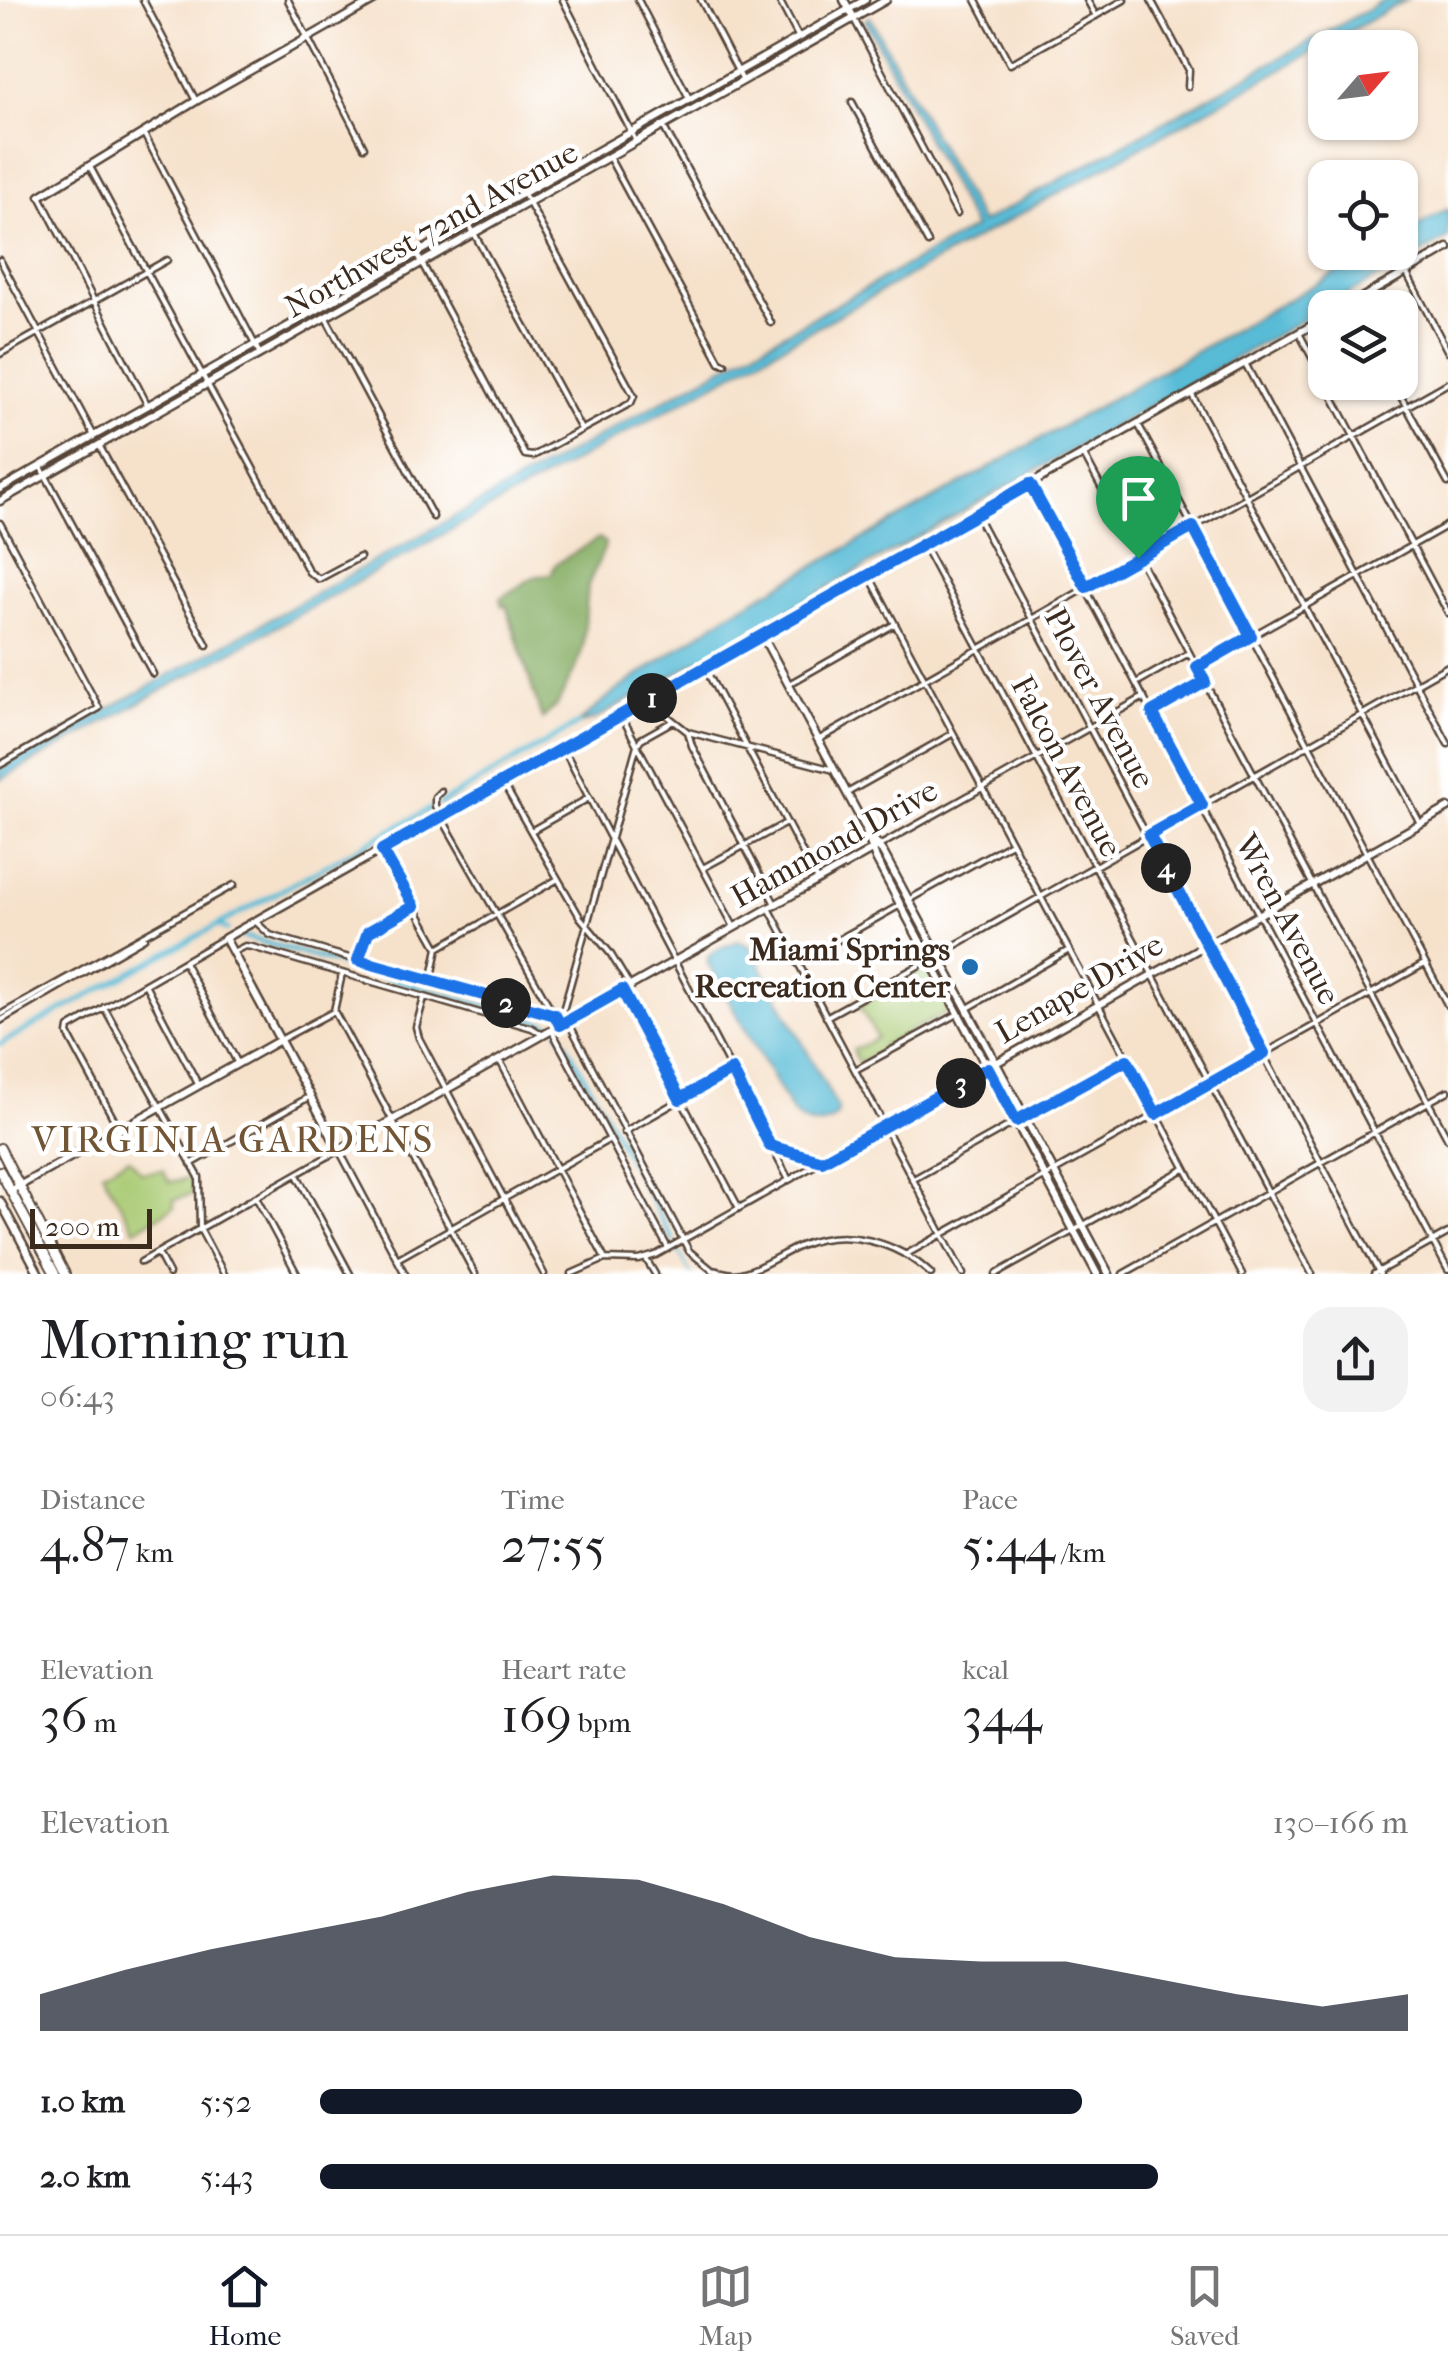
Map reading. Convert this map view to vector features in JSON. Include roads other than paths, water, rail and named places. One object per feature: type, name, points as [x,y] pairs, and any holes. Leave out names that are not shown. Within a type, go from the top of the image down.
[{"type":"main road","points":[[0,1148],[14,1189],[54,1274]]},
{"type":"main road","points":[[0,1171],[65,1274]]},
{"type":"street","points":[[143,0],[196,100]]},
{"type":"street","points":[[288,0],[364,146]]},
{"type":"street","points":[[160,410],[148,405],[40,196],[196,100],[376,0]]},
{"type":"street","points":[[563,0],[636,141]]},
{"type":"street","points":[[638,0],[690,99]]},
{"type":"street","points":[[701,0],[743,80]]},
{"type":"street","points":[[779,0],[799,38]]},
{"type":"street","points":[[844,0],[957,214]]},
{"type":"street","name":"Northwest 72nd Avenue","points":[[0,489],[865,0]]},
{"type":"street","name":"Northwest 72nd Avenue","points":[[0,501],[886,0]]},
{"type":"street","points":[[976,0],[1010,64],[1124,0]]},
{"type":"street","points":[[1087,0],[1096,16]]},
{"type":"street","points":[[1150,0],[1188,68],[1188,86]]},
{"type":"street","points":[[852,102],[928,243]]},
{"type":"street","points":[[663,126],[771,323]]},
{"type":"street","points":[[144,134],[260,354]]},
{"type":"street","points":[[609,156],[720,362],[725,364]]},
{"type":"street","points":[[89,164],[309,572],[319,579],[360,556]]},
{"type":"street","points":[[416,254],[528,456],[581,429],[633,399],[524,193]]},
{"type":"street","points":[[470,224],[581,429]]},
{"type":"street","points":[[1376,290],[1448,248]]},
{"type":"street","points":[[0,260],[207,645]]},
{"type":"street","points":[[0,354],[167,260]]},
{"type":"street","points":[[1406,272],[1448,352]]},
{"type":"street","points":[[348,304],[350,292]]},
{"type":"street","points":[[326,317],[432,516]]},
{"type":"street","points":[[120,1129],[68,1034],[70,1026],[1308,327]]},
{"type":"street","points":[[1299,332],[1308,349]]},
{"type":"street","points":[[1245,363],[1448,744]]},
{"type":"street","points":[[818,740],[1448,383]]},
{"type":"street","points":[[1191,392],[1420,823]]},
{"type":"street","points":[[1335,400],[1448,613]]},
{"type":"street","points":[[1403,400],[1448,483]]},
{"type":"street","points":[[1138,423],[1448,1006]]},
{"type":"street","points":[[1084,454],[1448,1139]]},
{"type":"street","points":[[40,466],[152,674]]},
{"type":"street","name":"Wren Avenue","points":[[1030,484],[1448,1270]]},
{"type":"street","name":"Plover Avenue","points":[[976,514],[1378,1273]]},
{"type":"street","points":[[0,523],[98,708],[0,765]]},
{"type":"street","points":[[1197,667],[1448,525]]},
{"type":"street","name":"Falcon Avenue","points":[[923,544],[1312,1274]]},
{"type":"street","points":[[869,574],[1242,1274]]},
{"type":"street","points":[[789,684],[895,624]]},
{"type":"street","points":[[762,636],[934,957],[967,1009],[1016,1121],[1097,1274]]},
{"type":"street","points":[[1136,682],[1189,652]]},
{"type":"street","points":[[826,1017],[1448,666]]},
{"type":"street","points":[[704,668],[818,880]]},
{"type":"street","points":[[1152,712],[1205,682]]},
{"type":"street","points":[[655,696],[672,721],[688,732],[834,770]]},
{"type":"street","name":"Hammond Drive","points":[[339,1150],[1144,697]]},
{"type":"street","points":[[621,715],[734,927]]},
{"type":"street","points":[[563,1024],[563,1011],[637,745],[641,738],[672,721]]},
{"type":"street","points":[[688,732],[797,963],[963,1274]]},
{"type":"street","points":[[847,793],[954,733]]},
{"type":"street","points":[[562,748],[790,1180]]},
{"type":"street","points":[[503,782],[587,926],[610,952],[680,1099],[739,1208]]},
{"type":"street","points":[[441,791],[434,800],[441,818],[563,1024],[682,1240],[702,1264],[733,1274],[753,1270],[802,1245],[836,1238],[870,1240],[905,1255],[931,1274]]},
{"type":"street","points":[[530,831],[589,798]]},
{"type":"street","name":"Lenape Drive","points":[[646,1260],[1448,808]]},
{"type":"street","points":[[703,868],[788,822]]},
{"type":"street","points":[[797,963],[1012,842]]},
{"type":"street","points":[[382,850],[438,948],[431,982]]},
{"type":"street","points":[[438,948],[558,879]]},
{"type":"street","points":[[0,1018],[138,944],[148,934],[234,886]]},
{"type":"street","points":[[358,960],[368,932],[414,906]]},
{"type":"street","points":[[256,921],[270,935],[542,1014],[563,1011]]},
{"type":"street","points":[[225,938],[405,1274]]},
{"type":"street","points":[[232,952],[249,946],[532,1028],[542,1035]]},
{"type":"street","points":[[854,1070],[1070,950]]},
{"type":"street","points":[[934,957],[958,1013],[1024,1117],[1108,1274]]},
{"type":"street","points":[[184,962],[238,1062]]},
{"type":"street","points":[[905,1255],[1425,963]]},
{"type":"street","points":[[342,974],[334,1011],[475,1274]]},
{"type":"street","points":[[145,984],[198,1084]]},
{"type":"street","points":[[424,998],[416,1032],[544,1274]]},
{"type":"street","points":[[542,1014],[549,1005]]},
{"type":"street","points":[[104,1006],[200,1182],[200,1228],[224,1274]]},
{"type":"street","points":[[14,1189],[334,1011]]},
{"type":"street","points":[[552,1030],[668,1248]]},
{"type":"street","points":[[499,1060],[606,1259]]},
{"type":"street","points":[[912,1180],[1127,1060]]},
{"type":"street","points":[[624,1132],[732,1070]]},
{"type":"street","points":[[1123,1274],[1448,1091]]},
{"type":"street","points":[[191,1164],[310,1096]]},
{"type":"street","points":[[397,1259],[610,1139]]},
{"type":"street","points":[[770,1146],[822,1161]]},
{"type":"street","points":[[141,1262],[339,1150]]},
{"type":"street","points":[[996,1274],[1185,1168]]},
{"type":"street","points":[[297,1175],[350,1274]]},
{"type":"street","points":[[256,1197],[297,1274]]},
{"type":"street","points":[[0,1201],[39,1274]]},
{"type":"street","points":[[1378,1273],[1448,1233]]},
{"type":"street","points":[[158,1253],[169,1274]]},
{"type":"street","points":[[572,1274],[606,1259],[646,1260],[654,1274]]},
{"type":"water","points":[[1385,0],[1406,0],[1352,30],[1331,30]]},
{"type":"water","points":[[870,17],[981,223],[1308,43],[1308,54],[0,780],[0,769],[974,228],[865,20]]},
{"type":"water","points":[[1448,209],[1448,238],[1418,255],[1418,226]]},
{"type":"water","points":[[1341,270],[1391,270],[1356,290],[1308,290],[1308,317],[595,719],[576,725],[613,693],[727,615]]},
{"type":"water","points":[[739,941],[751,947],[838,1109],[837,1116],[825,1123],[814,1125],[792,1112],[708,964],[708,957],[720,948]]},
{"type":"waterway","points":[[440,804],[578,724]]},
{"type":"waterway","points":[[0,1044],[430,809]]},
{"type":"waterway","points":[[218,925],[227,930]]},
{"type":"waterway","points":[[238,935],[552,1025]]},
{"type":"waterway","points":[[559,1030],[673,1240]]},
{"type":"waterway","points":[[677,1248],[691,1274]]},
{"type":"place","name":"Miami Springs Recreation Center","points":[[970,967]]},
{"type":"district","name":"VIRGINIA GARDENS","points":[[233,1139]]}]
